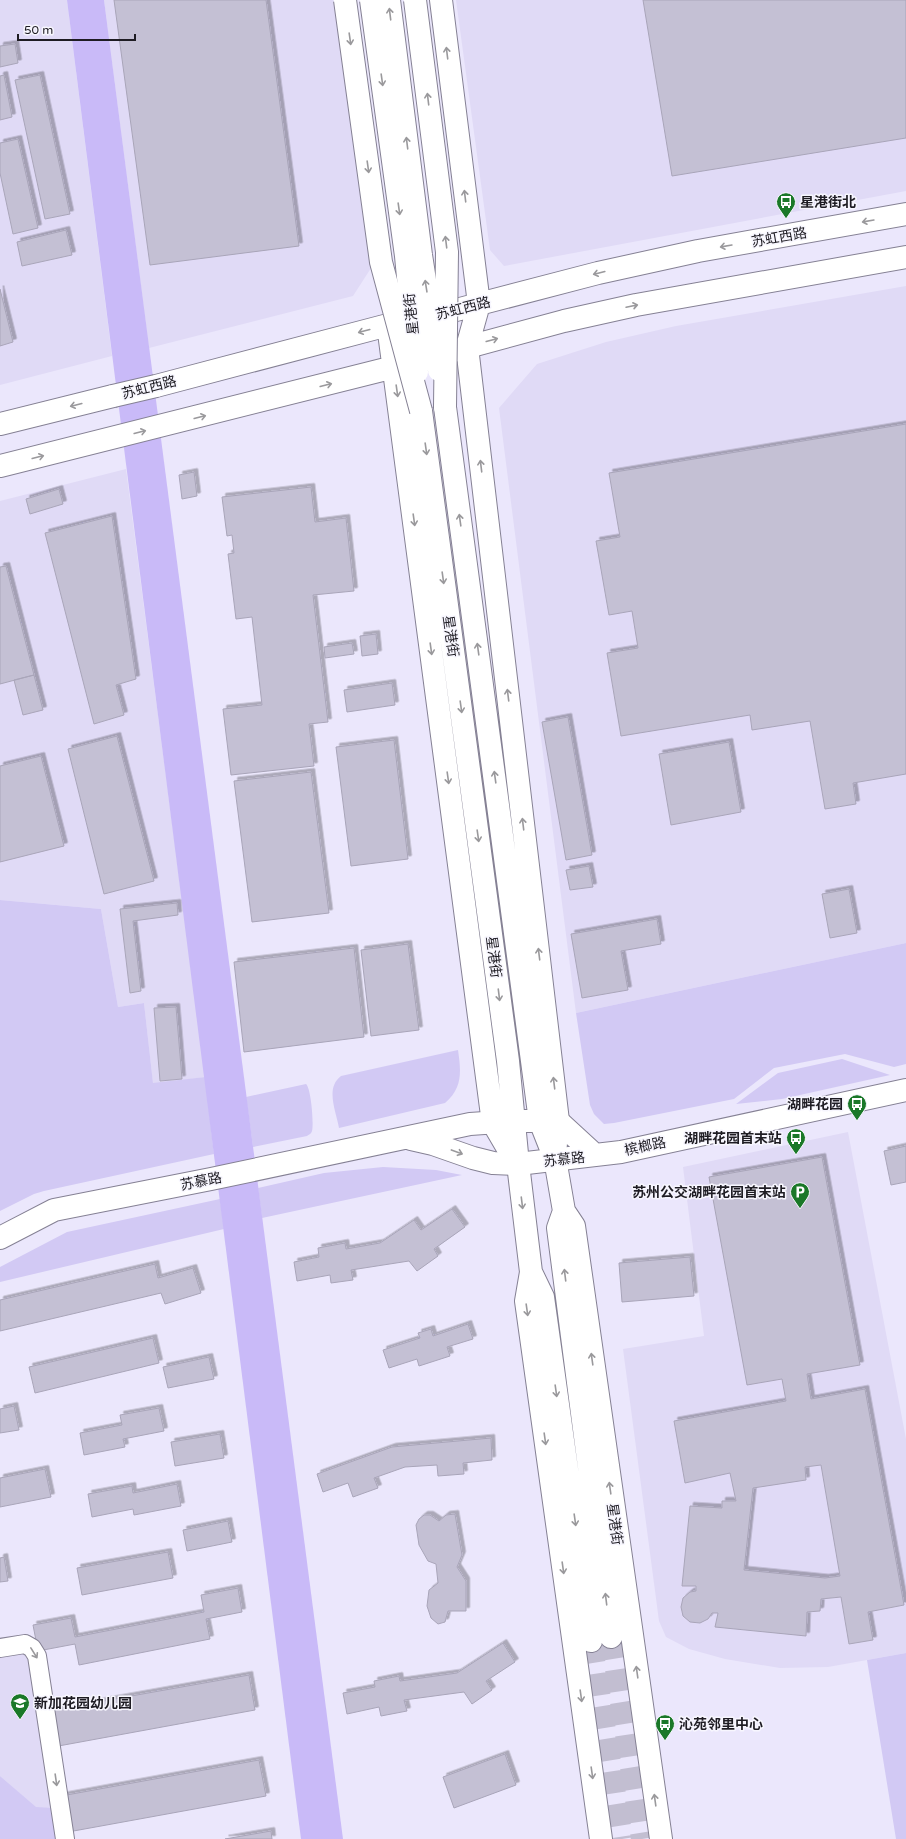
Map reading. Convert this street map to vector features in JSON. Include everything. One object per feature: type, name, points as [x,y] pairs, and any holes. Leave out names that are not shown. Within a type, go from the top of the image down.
[{"type":"main road","points":[[345,0],[381,262],[421,411]]},
{"type":"main road","name":"星港街","points":[[371,0],[406,256],[421,411],[485,887],[503,1122]]},
{"type":"main road","name":"星港街","points":[[389,0],[421,254],[445,407],[510,885],[564,1211],[574,1226],[661,1839]]},
{"type":"main road","points":[[415,0],[447,252],[445,407]]},
{"type":"main road","points":[[441,0],[479,304],[467,347],[549,1121]]},
{"type":"main road","name":"苏虹西路","points":[[0,424],[156,386],[388,325],[416,320],[598,273],[698,251],[906,214]]},
{"type":"main road","points":[[0,466],[394,367],[564,321],[636,304],[906,257]]},
{"type":"main road","points":[[388,325],[503,1122],[518,1164]]},
{"type":"main road","name":"槟榔路","points":[[595,1155],[621,1152],[906,1090]]},
{"type":"main road","name":"苏慕路","points":[[0,1238],[54,1210],[211,1180],[470,1124],[549,1121],[595,1155]]},
{"type":"main road","name":"苏慕路","points":[[406,1138],[433,1144],[473,1158],[493,1163],[518,1164],[595,1155]]},
{"type":"main road","name":"星港街","points":[[518,1164],[531,1272],[526,1301],[601,1839]]},
{"type":"main road","name":"星港街","points":[[531,1272],[543,1297],[601,1639],[558,1228],[564,1211]]},
{"type":"street","points":[[0,1648],[25,1644],[32,1648],[37,1656],[65,1839]]},
{"type":"shaded area","points":[[0,0],[67,0],[112,356],[0,385]]},
{"type":"shaded area","points":[[67,0],[104,0],[343,1839],[301,1839]]},
{"type":"shaded area","points":[[104,0],[333,0],[373,265],[353,296],[149,348]]},
{"type":"shaded area","points":[[456,0],[906,0],[906,191],[504,266],[490,250]]},
{"type":"shaded area","points":[[906,286],[906,943],[576,1013],[499,408],[537,364],[606,342],[676,326]]},
{"type":"shaded area","points":[[126,469],[205,1077],[153,1084],[144,1003],[118,1007],[101,909],[0,900],[0,501]]},
{"type":"shaded area","points":[[0,900],[101,909],[118,1007],[144,1003],[153,1083],[205,1077],[214,1154],[44,1191],[34,1194],[0,1211]]},
{"type":"shaded area","points":[[906,943],[906,1064],[894,1067],[845,1054],[774,1068],[734,1099],[614,1123],[604,1124],[594,1114],[590,1105],[576,1013]]},
{"type":"shaded area","points":[[458,1050],[460,1072],[458,1085],[451,1097],[445,1103],[339,1128],[334,1107],[333,1093],[336,1081],[341,1076]]},
{"type":"shaded area","points":[[842,1059],[890,1075],[782,1099],[736,1104],[778,1073]]},
{"type":"shaded area","points":[[306,1084],[312,1106],[313,1127],[311,1133],[307,1136],[253,1147],[246,1097]]},
{"type":"shaded area","points":[[848,1132],[906,1439],[906,1653],[828,1667],[780,1668],[725,1659],[689,1649],[666,1637],[659,1621],[623,1349],[704,1336],[683,1167]]},
{"type":"shaded area","points":[[383,1167],[436,1170],[462,1175],[262,1218],[258,1188],[324,1173]]},
{"type":"shaded area","points":[[220,1199],[224,1229],[0,1282],[0,1267],[67,1232]]},
{"type":"shaded area","name":"新加花园幼儿园","points":[[18,1653],[26,1655],[33,1664],[53,1808],[36,1808],[0,1776],[0,1656]]},
{"type":"shaded area","points":[[906,1653],[906,1839],[896,1839],[867,1660]]},
{"type":"shaded area","points":[[0,1776],[36,1807],[53,1808],[57,1839],[0,1839]]},
{"type":"building","points":[[114,0],[266,0],[299,246],[150,265]]},
{"type":"building","points":[[643,0],[906,0],[906,138],[672,176]]},
{"type":"building","points":[[15,44],[18,63],[0,67],[0,46]]},
{"type":"building","points":[[4,75],[12,117],[0,120],[0,76]]},
{"type":"building","points":[[40,75],[70,214],[45,219],[15,80]]},
{"type":"building","points":[[18,139],[38,228],[13,234],[0,173],[0,143]]},
{"type":"building","points":[[66,230],[72,255],[22,266],[17,242]]},
{"type":"building","points":[[0,289],[13,342],[0,346]]},
{"type":"building","points":[[906,424],[906,774],[853,783],[856,804],[825,809],[810,721],[752,730],[750,715],[621,736],[607,653],[638,648],[632,611],[609,615],[596,541],[620,537],[609,473]]},
{"type":"building","points":[[194,472],[197,496],[182,499],[179,475]]},
{"type":"building","points":[[311,487],[315,522],[346,518],[354,591],[313,595],[328,722],[309,724],[314,766],[231,775],[223,709],[262,705],[252,617],[236,619],[228,554],[234,553],[232,535],[227,536],[222,497]]},
{"type":"building","points":[[59,489],[63,504],[30,514],[26,499]]},
{"type":"building","points":[[112,516],[136,679],[116,685],[124,715],[94,724],[45,533]]},
{"type":"building","points":[[6,566],[34,675],[0,684],[0,567]]},
{"type":"building","points":[[376,634],[378,654],[362,656],[360,636]]},
{"type":"building","points":[[352,643],[354,654],[325,658],[324,647]]},
{"type":"building","points":[[34,675],[43,710],[23,715],[14,680]]},
{"type":"building","points":[[392,683],[395,705],[347,712],[344,690]]},
{"type":"building","points":[[568,717],[592,855],[566,860],[542,722]]},
{"type":"building","points":[[117,736],[154,881],[104,894],[68,749]]},
{"type":"building","points":[[394,740],[408,859],[351,866],[336,747]]},
{"type":"building","points":[[729,742],[741,812],[671,825],[659,754]]},
{"type":"building","points":[[41,756],[64,846],[0,862],[0,766]]},
{"type":"building","points":[[311,772],[329,913],[252,922],[234,781]]},
{"type":"building","points":[[589,866],[593,887],[570,890],[566,870]]},
{"type":"building","points":[[849,889],[857,933],[830,938],[822,894]]},
{"type":"building","points":[[177,903],[178,915],[133,921],[141,991],[130,993],[120,909]]},
{"type":"building","points":[[657,919],[661,944],[621,951],[628,990],[582,998],[571,934]]},
{"type":"building","points":[[408,944],[419,1030],[371,1036],[361,950]]},
{"type":"building","points":[[354,948],[364,1037],[244,1052],[234,962]]},
{"type":"building","points":[[176,1007],[182,1079],[160,1081],[154,1008]]},
{"type":"building","points":[[906,1146],[906,1182],[891,1185],[884,1151]]},
{"type":"building","points":[[822,1157],[860,1365],[807,1374],[811,1399],[865,1389],[904,1605],[868,1612],[873,1640],[849,1644],[841,1597],[821,1599],[820,1611],[807,1612],[806,1636],[715,1627],[718,1613],[712,1613],[708,1619],[700,1623],[690,1622],[683,1616],[681,1607],[683,1598],[690,1592],[696,1591],[696,1586],[682,1586],[690,1506],[722,1508],[722,1501],[736,1501],[730,1473],[685,1483],[674,1421],[786,1401],[782,1379],[747,1385],[709,1177]],"holes":[[[821,1465],[840,1576],[825,1578],[744,1570],[753,1488],[806,1480],[805,1467]]]},
{"type":"building","points":[[452,1209],[465,1227],[434,1249],[438,1256],[417,1271],[409,1261],[351,1270],[353,1280],[331,1283],[330,1275],[297,1281],[294,1262],[319,1257],[318,1248],[345,1243],[346,1249],[380,1243],[414,1220],[421,1230]]},
{"type":"building","points":[[690,1257],[694,1296],[622,1302],[619,1263]]},
{"type":"building","points":[[155,1264],[158,1278],[193,1268],[201,1293],[165,1304],[161,1293],[0,1331],[0,1300]]},
{"type":"building","points":[[468,1324],[473,1339],[447,1347],[450,1356],[419,1366],[417,1359],[389,1368],[383,1350],[420,1338],[418,1333],[431,1329],[433,1336]]},
{"type":"building","points":[[153,1338],[159,1363],[35,1393],[29,1367]]},
{"type":"building","points":[[209,1357],[214,1379],[168,1388],[163,1367]]},
{"type":"building","points":[[14,1406],[19,1430],[0,1433],[0,1409]]},
{"type":"building","points":[[159,1408],[164,1431],[123,1439],[125,1447],[84,1455],[80,1433],[122,1425],[120,1415]]},
{"type":"building","points":[[220,1434],[224,1458],[175,1466],[171,1442]]},
{"type":"building","points":[[491,1438],[492,1460],[463,1463],[464,1474],[438,1476],[437,1465],[405,1467],[374,1478],[378,1488],[353,1497],[348,1483],[323,1492],[317,1474],[392,1447]]},
{"type":"building","points":[[45,1469],[51,1497],[0,1507],[0,1478]]},
{"type":"building","points":[[177,1484],[181,1506],[134,1515],[133,1509],[92,1517],[88,1494],[132,1486],[133,1493]]},
{"type":"building","points":[[455,1514],[462,1555],[457,1567],[466,1581],[466,1611],[448,1611],[445,1622],[438,1624],[431,1618],[427,1606],[429,1590],[438,1583],[436,1564],[428,1561],[419,1545],[416,1525],[419,1519],[424,1515],[430,1515],[439,1521],[446,1515]]},
{"type":"building","points":[[228,1521],[232,1542],[187,1551],[183,1530]]},
{"type":"building","points":[[168,1552],[173,1578],[82,1595],[77,1568]]},
{"type":"building","points":[[4,1557],[8,1581],[0,1582],[0,1558]]},
{"type":"building","points":[[238,1588],[242,1612],[206,1619],[210,1639],[79,1665],[75,1644],[38,1651],[33,1625],[71,1618],[75,1637],[204,1612],[201,1595]]},
{"type":"building","points":[[503,1643],[515,1662],[486,1681],[492,1690],[472,1704],[464,1692],[404,1700],[407,1711],[381,1716],[379,1707],[347,1714],[343,1693],[375,1687],[374,1681],[399,1676],[400,1681],[457,1673]]},
{"type":"building","points":[[249,1675],[255,1710],[53,1747],[47,1711]]},
{"type":"building","points":[[505,1754],[516,1785],[454,1808],[443,1777]]},
{"type":"building","points":[[259,1760],[266,1796],[68,1832],[61,1796]]},
{"type":"building","points":[[271,1831],[272,1839],[225,1839]]},
{"type":"tunnel","points":[[611,1637],[642,1839]]},
{"type":"tunnel","points":[[591,1641],[622,1839]]},
{"type":"place","name":"星港街北","points":[[786,219]]},
{"type":"place","name":"湖畔花园","points":[[857,1121]]},
{"type":"place","name":"湖畔花园首末站","points":[[796,1155]]},
{"type":"place","name":"苏州公交湖畔花园首末站","points":[[800,1209]]},
{"type":"place","name":"新加花园幼儿园","points":[[20,1720]]},
{"type":"place","name":"沁苑邻里中心","points":[[665,1741]]}]
